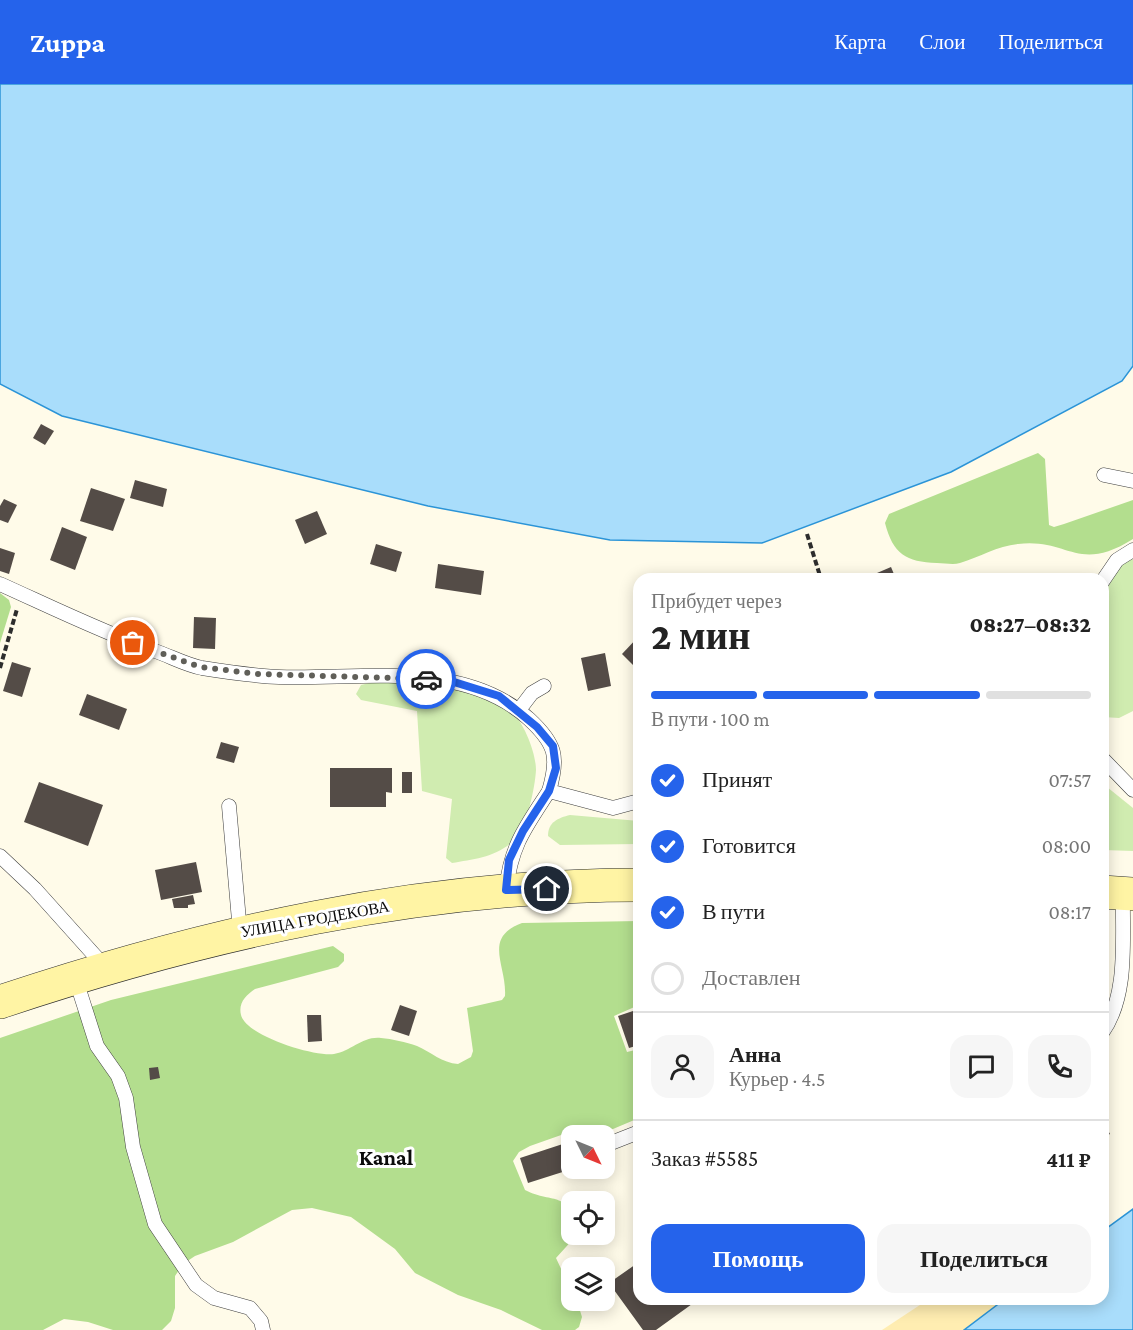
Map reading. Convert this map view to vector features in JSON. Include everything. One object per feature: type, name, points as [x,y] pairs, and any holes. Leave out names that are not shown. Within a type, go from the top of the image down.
[{"type":"main road","name":"УЛИЦА ГРОДЕКОВА","points":[[0,1002],[105,967],[240,932],[345,910],[506,890],[633,885]]},
{"type":"lane","points":[[1104,475],[1133,481]]},
{"type":"lane","points":[[1108,573],[1117,560],[1133,549]]},
{"type":"lane","points":[[0,584],[133,643],[200,667],[278,677],[436,680],[454,682],[499,696],[519,710],[553,746],[556,768],[549,791],[523,831],[509,860],[506,890]]},
{"type":"lane","points":[[519,710],[532,693],[544,686]]},
{"type":"lane","points":[[1109,765],[1133,790]]},
{"type":"lane","points":[[549,791],[613,808],[633,803]]},
{"type":"lane","points":[[229,806],[240,932]]},
{"type":"lane","points":[[0,856],[35,890],[105,967]]},
{"type":"lane","points":[[1109,1021],[1116,1009],[1120,985],[1120,893]]},
{"type":"lane","points":[[75,977],[97,1046],[118,1076],[126,1098],[133,1147],[155,1224],[196,1285],[214,1298],[250,1308],[261,1321],[262,1330]]},
{"type":"lane","points":[[615,1141],[633,1134]]},
{"type":"path","points":[[807,534],[819,573]]},
{"type":"path","points":[[0,668],[22,594]]},
{"type":"green space","points":[[1038,453],[1045,459],[1049,525],[1054,527],[1133,500],[1133,539],[1099,554],[1085,554],[1035,543],[1018,544],[955,564],[917,561],[902,554],[892,542],[885,523],[889,514]]},
{"type":"green space","points":[[1133,559],[1133,711],[1119,718],[1109,717],[1109,585],[1123,563]]},
{"type":"green space","points":[[0,593],[9,600],[11,607],[0,643]]},
{"type":"green space","points":[[417,681],[479,694],[502,705],[521,723],[534,755],[536,770],[532,796],[527,816],[519,833],[501,850],[452,863],[446,858],[452,799],[422,791],[417,711],[361,700],[356,694],[361,685],[369,683]]},
{"type":"green space","points":[[1109,789],[1133,808],[1133,851],[1109,850]]},
{"type":"green space","points":[[570,815],[633,820],[633,844],[560,845],[548,836],[550,827],[558,819]]},
{"type":"green space","points":[[633,921],[633,1008],[614,1016],[627,1052],[633,1050],[633,1121],[615,1128],[615,1125],[561,1125],[561,1135],[530,1146],[519,1152],[513,1161],[525,1190],[561,1202],[561,1245],[568,1245],[556,1258],[561,1269],[561,1311],[580,1311],[582,1317],[579,1327],[575,1330],[542,1330],[501,1310],[458,1295],[415,1273],[395,1249],[351,1217],[312,1208],[292,1210],[233,1242],[195,1256],[183,1264],[175,1276],[175,1308],[171,1321],[162,1330],[113,1330],[88,1322],[64,1319],[43,1330],[0,1330],[0,1038],[111,1000],[333,946],[344,954],[344,961],[338,967],[255,989],[249,994],[241,1007],[241,1015],[246,1023],[282,1044],[312,1052],[334,1054],[368,1039],[381,1038],[422,1048],[442,1059],[458,1064],[471,1057],[473,1051],[467,1008],[502,1000],[505,996],[499,954],[503,936],[510,929],[522,923]]},
{"type":"sand","points":[[920,1305],[997,1305],[964,1330],[882,1330]]},
{"type":"water","points":[[0,84],[1133,84],[1133,366],[1122,381],[951,472],[762,543],[610,540],[428,506],[62,416],[0,384]]},
{"type":"water","points":[[1133,1209],[1133,1330],[964,1330],[997,1305],[1109,1305],[1109,1227]]},
{"type":"building","points":[[41,424],[54,431],[45,445],[33,438]]},
{"type":"building","points":[[135,480],[167,489],[163,507],[130,498]]},
{"type":"building","points":[[91,488],[125,499],[113,531],[80,521]]},
{"type":"building","points":[[4,499],[17,505],[8,523],[0,520],[0,506]]},
{"type":"building","points":[[317,511],[327,534],[305,544],[295,520]]},
{"type":"building","points":[[62,527],[87,537],[75,570],[50,560]]},
{"type":"building","points":[[376,544],[402,552],[396,572],[370,564]]},
{"type":"building","points":[[0,548],[15,553],[9,574],[0,571]]},
{"type":"building","points":[[438,564],[484,571],[481,595],[435,588]]},
{"type":"building","points":[[891,567],[894,573],[877,573]]},
{"type":"building","points":[[194,617],[216,618],[215,649],[193,648]]},
{"type":"building","points":[[633,642],[633,665],[622,654]]},
{"type":"building","points":[[605,653],[611,686],[588,691],[581,658]]},
{"type":"building","points":[[12,662],[31,668],[22,697],[3,691]]},
{"type":"building","points":[[87,694],[127,709],[119,730],[79,715]]},
{"type":"building","points":[[221,742],[239,747],[234,763],[216,758]]},
{"type":"building","points":[[330,768],[392,768],[392,793],[386,792],[386,807],[330,807]]},
{"type":"building","points":[[402,772],[412,772],[412,793],[402,793]]},
{"type":"building","points":[[39,782],[103,805],[88,846],[24,822]]},
{"type":"building","points":[[196,862],[202,892],[161,900],[155,870]]},
{"type":"building","points":[[193,895],[195,904],[188,905],[188,908],[174,908],[172,899]]},
{"type":"building","points":[[400,1005],[417,1011],[409,1036],[391,1030]]},
{"type":"building","points":[[633,1011],[633,1047],[629,1048],[618,1016]]},
{"type":"building","points":[[307,1015],[321,1015],[322,1041],[308,1042]]},
{"type":"building","points":[[158,1067],[160,1078],[150,1080],[149,1068]]},
{"type":"building","points":[[561,1145],[561,1172],[528,1183],[520,1158]]},
{"type":"building","points":[[633,1266],[633,1305],[691,1305],[656,1330],[643,1330],[615,1291],[615,1279]]},
{"type":"way so far","points":[[133,643],[200,667],[278,677],[417,677],[426,679]]},
{"type":"district","name":"Kanal","points":[[386,1157]]},
{"type":"route","points":[[426,679],[454,682],[499,696],[519,710],[553,746],[556,768],[549,791],[523,831],[509,860],[506,890],[547,889]]}]
